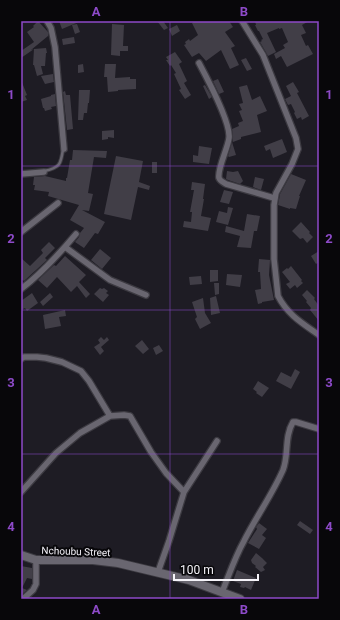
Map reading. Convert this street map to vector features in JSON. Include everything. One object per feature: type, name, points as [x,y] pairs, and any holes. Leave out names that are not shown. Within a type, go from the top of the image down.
[{"type":"street","points":[[47,21],[51,28],[55,47],[64,149]]},
{"type":"street","points":[[242,21],[263,55],[296,138],[298,149],[274,198],[274,260],[278,296],[280,301],[292,316],[319,335]]},
{"type":"street","points":[[200,63],[226,120],[229,137],[220,171],[219,177],[221,181],[226,184],[274,198]]},
{"type":"street","points":[[21,174],[44,172]]},
{"type":"street","points":[[21,232],[58,203]]},
{"type":"street","points":[[21,289],[65,247],[76,234]]},
{"type":"street","points":[[65,247],[110,280],[146,294]]},
{"type":"street","points":[[21,359],[24,357],[46,358],[62,362],[81,371],[89,381],[110,416]]},
{"type":"street","points":[[21,492],[56,453],[80,433],[110,416],[124,415],[130,416],[151,452],[184,492]]},
{"type":"street","points":[[222,592],[243,541],[274,488],[283,469],[291,425],[293,422],[296,422],[319,429]]},
{"type":"street","points":[[158,572],[184,492],[217,440]]},
{"type":"street","name":"Nchoubu Street","points":[[21,555],[36,560],[93,560],[118,563],[189,580],[240,599]]},
{"type":"street","points":[[23,599],[33,590],[36,584],[36,560]]},
{"type":"lane","points":[[44,172],[59,166],[64,149]]},
{"type":"building","points":[[38,21],[48,32],[48,36],[31,50],[34,49],[21,58],[21,51],[34,42],[27,32],[34,27],[33,26]]},
{"type":"building","points":[[59,21],[81,21],[62,29]]},
{"type":"building","points":[[157,21],[163,21],[168,28],[164,30]]},
{"type":"building","points":[[195,21],[229,21],[233,27],[225,32],[235,46],[231,48],[239,65],[230,69],[221,50],[206,61],[199,53],[192,57],[184,45],[189,39],[190,41],[198,35],[192,23]]},
{"type":"building","points":[[255,21],[309,21],[302,25],[306,33],[301,35],[306,46],[308,45],[313,54],[287,67],[281,56],[276,59],[274,54],[285,48],[283,45],[288,42],[282,28],[267,33],[276,52],[268,56],[260,42],[263,39],[255,25]]},
{"type":"building","points":[[77,24],[80,32],[75,34],[72,25]]},
{"type":"building","points":[[112,24],[124,25],[123,46],[128,46],[128,51],[120,51],[120,56],[111,55]]},
{"type":"building","points":[[177,25],[180,31],[172,36],[169,29]]},
{"type":"building","points":[[74,37],[75,43],[63,45],[62,39]]},
{"type":"building","points":[[46,48],[47,53],[45,66],[41,66],[43,74],[37,76],[33,65],[34,49]]},
{"type":"building","points":[[175,52],[182,62],[179,64],[187,81],[184,83],[191,95],[185,99],[179,90],[181,89],[174,74],[176,73],[166,60],[168,60],[166,57]]},
{"type":"building","points":[[246,58],[252,69],[247,71],[241,60]]},
{"type":"building","points":[[83,64],[84,72],[78,73],[78,65]]},
{"type":"building","points":[[105,64],[116,64],[115,78],[130,77],[130,79],[136,79],[136,89],[108,92],[107,77],[104,77]]},
{"type":"building","points":[[53,74],[54,82],[45,84],[41,76]]},
{"type":"building","points":[[218,79],[224,92],[219,94],[213,81]]},
{"type":"building","points":[[21,80],[27,95],[25,96],[27,100],[21,102]]},
{"type":"building","points":[[293,82],[309,116],[302,120],[301,117],[297,119],[291,104],[288,105],[285,99],[291,96],[286,86]]},
{"type":"building","points":[[205,85],[212,97],[209,99],[203,86]]},
{"type":"building","points":[[247,85],[252,100],[260,96],[267,111],[257,115],[261,132],[241,137],[241,139],[233,142],[232,129],[239,126],[238,123],[243,121],[239,111],[242,110],[239,104],[243,103],[239,87]]},
{"type":"building","points":[[79,90],[90,90],[87,113],[84,113],[83,120],[78,120]]},
{"type":"building","points":[[65,91],[66,95],[70,95],[73,129],[67,130],[63,92]]},
{"type":"building","points":[[55,94],[56,106],[45,111],[41,99]]},
{"type":"building","points":[[114,130],[114,138],[108,137],[108,139],[102,140],[102,131]]},
{"type":"building","points":[[282,139],[287,152],[273,158],[270,149],[266,151],[264,146]]},
{"type":"building","points":[[232,142],[236,155],[229,157],[228,156]]},
{"type":"building","points":[[199,146],[212,148],[209,164],[193,162],[193,155],[198,156]]},
{"type":"building","points":[[73,150],[107,151],[106,158],[94,157],[88,193],[93,194],[89,211],[82,210],[105,222],[98,234],[95,233],[84,248],[75,242],[84,228],[70,220],[79,205],[48,196],[49,192],[34,190],[35,185],[33,185],[34,177],[45,176],[66,181],[70,160],[72,160]]},
{"type":"building","points":[[116,156],[143,161],[139,182],[150,186],[149,190],[138,187],[131,220],[104,214]]},
{"type":"building","points":[[152,162],[157,162],[157,173],[152,173]]},
{"type":"building","points":[[227,171],[238,171],[243,181],[240,184],[226,179]]},
{"type":"building","points":[[291,174],[306,180],[299,196],[296,209],[290,209],[278,205],[280,194]]},
{"type":"building","points":[[255,177],[264,179],[261,190],[253,187]]},
{"type":"building","points":[[192,182],[205,184],[201,216],[211,218],[208,231],[183,227],[184,221],[191,222],[192,212],[190,212],[194,190],[191,190]]},
{"type":"building","points":[[224,190],[233,192],[229,204],[220,202]]},
{"type":"building","points":[[228,207],[233,208],[228,225],[216,222],[219,211],[227,213]]},
{"type":"building","points":[[247,214],[260,216],[257,231],[254,231],[251,248],[237,247],[240,236],[225,232],[226,226],[244,231]]},
{"type":"building","points":[[301,222],[313,237],[307,243],[303,238],[300,239],[292,231]]},
{"type":"building","points":[[49,242],[55,248],[45,258],[47,260],[24,281],[21,279],[21,258],[30,266],[43,253],[41,250]]},
{"type":"building","points":[[100,249],[111,258],[102,269],[91,260]]},
{"type":"building","points":[[319,251],[319,262],[316,264],[311,256]]},
{"type":"building","points":[[65,256],[86,275],[79,282],[90,294],[86,298],[77,286],[71,292],[57,277],[47,288],[38,280],[54,265],[56,266]]},
{"type":"building","points":[[259,259],[270,260],[269,275],[274,300],[258,304],[255,290],[261,289],[260,272],[258,272]]},
{"type":"building","points":[[291,266],[303,283],[297,288],[295,285],[290,289],[286,284],[290,282],[282,272]]},
{"type":"building","points":[[210,270],[218,270],[218,281],[210,282]]},
{"type":"building","points":[[227,274],[242,275],[240,287],[226,285]]},
{"type":"building","points":[[201,276],[202,284],[190,285],[189,277]]},
{"type":"building","points":[[214,283],[219,283],[219,294],[215,295]]},
{"type":"building","points":[[100,288],[104,288],[108,291],[106,293],[109,295],[103,302],[94,294]]},
{"type":"building","points":[[307,290],[315,298],[314,299],[319,306],[319,321],[310,310],[311,308],[302,295]]},
{"type":"building","points":[[32,293],[38,303],[27,311],[25,308],[21,310],[21,301]]},
{"type":"building","points":[[50,293],[53,297],[43,306],[40,302]]},
{"type":"building","points":[[216,296],[220,313],[211,315],[210,298]]},
{"type":"building","points":[[203,298],[205,313],[211,323],[200,329],[195,319],[197,317],[192,302]]},
{"type":"building","points":[[65,310],[66,316],[59,317],[61,326],[45,329],[43,315]]},
{"type":"building","points":[[101,337],[104,340],[107,337],[109,340],[101,347],[104,351],[100,355],[94,347],[100,343],[98,340]]},
{"type":"building","points":[[142,340],[149,349],[143,354],[135,346]]},
{"type":"building","points":[[159,345],[163,351],[156,355],[153,348]]},
{"type":"building","points":[[295,369],[300,372],[291,389],[276,381],[281,372],[291,377]]},
{"type":"building","points":[[258,381],[269,388],[262,397],[253,389]]},
{"type":"building","points":[[300,521],[313,530],[310,534],[297,525]]},
{"type":"building","points":[[259,523],[267,529],[262,535],[266,538],[259,549],[248,543]]},
{"type":"building","points":[[256,553],[267,563],[263,567],[265,570],[261,572],[255,567],[256,566],[251,560]]},
{"type":"building","points":[[21,566],[32,568],[32,579],[27,578],[22,588],[27,590],[21,595]]},
{"type":"building","points":[[237,570],[256,578],[251,590],[245,587],[240,587],[241,584],[233,581]]}]
